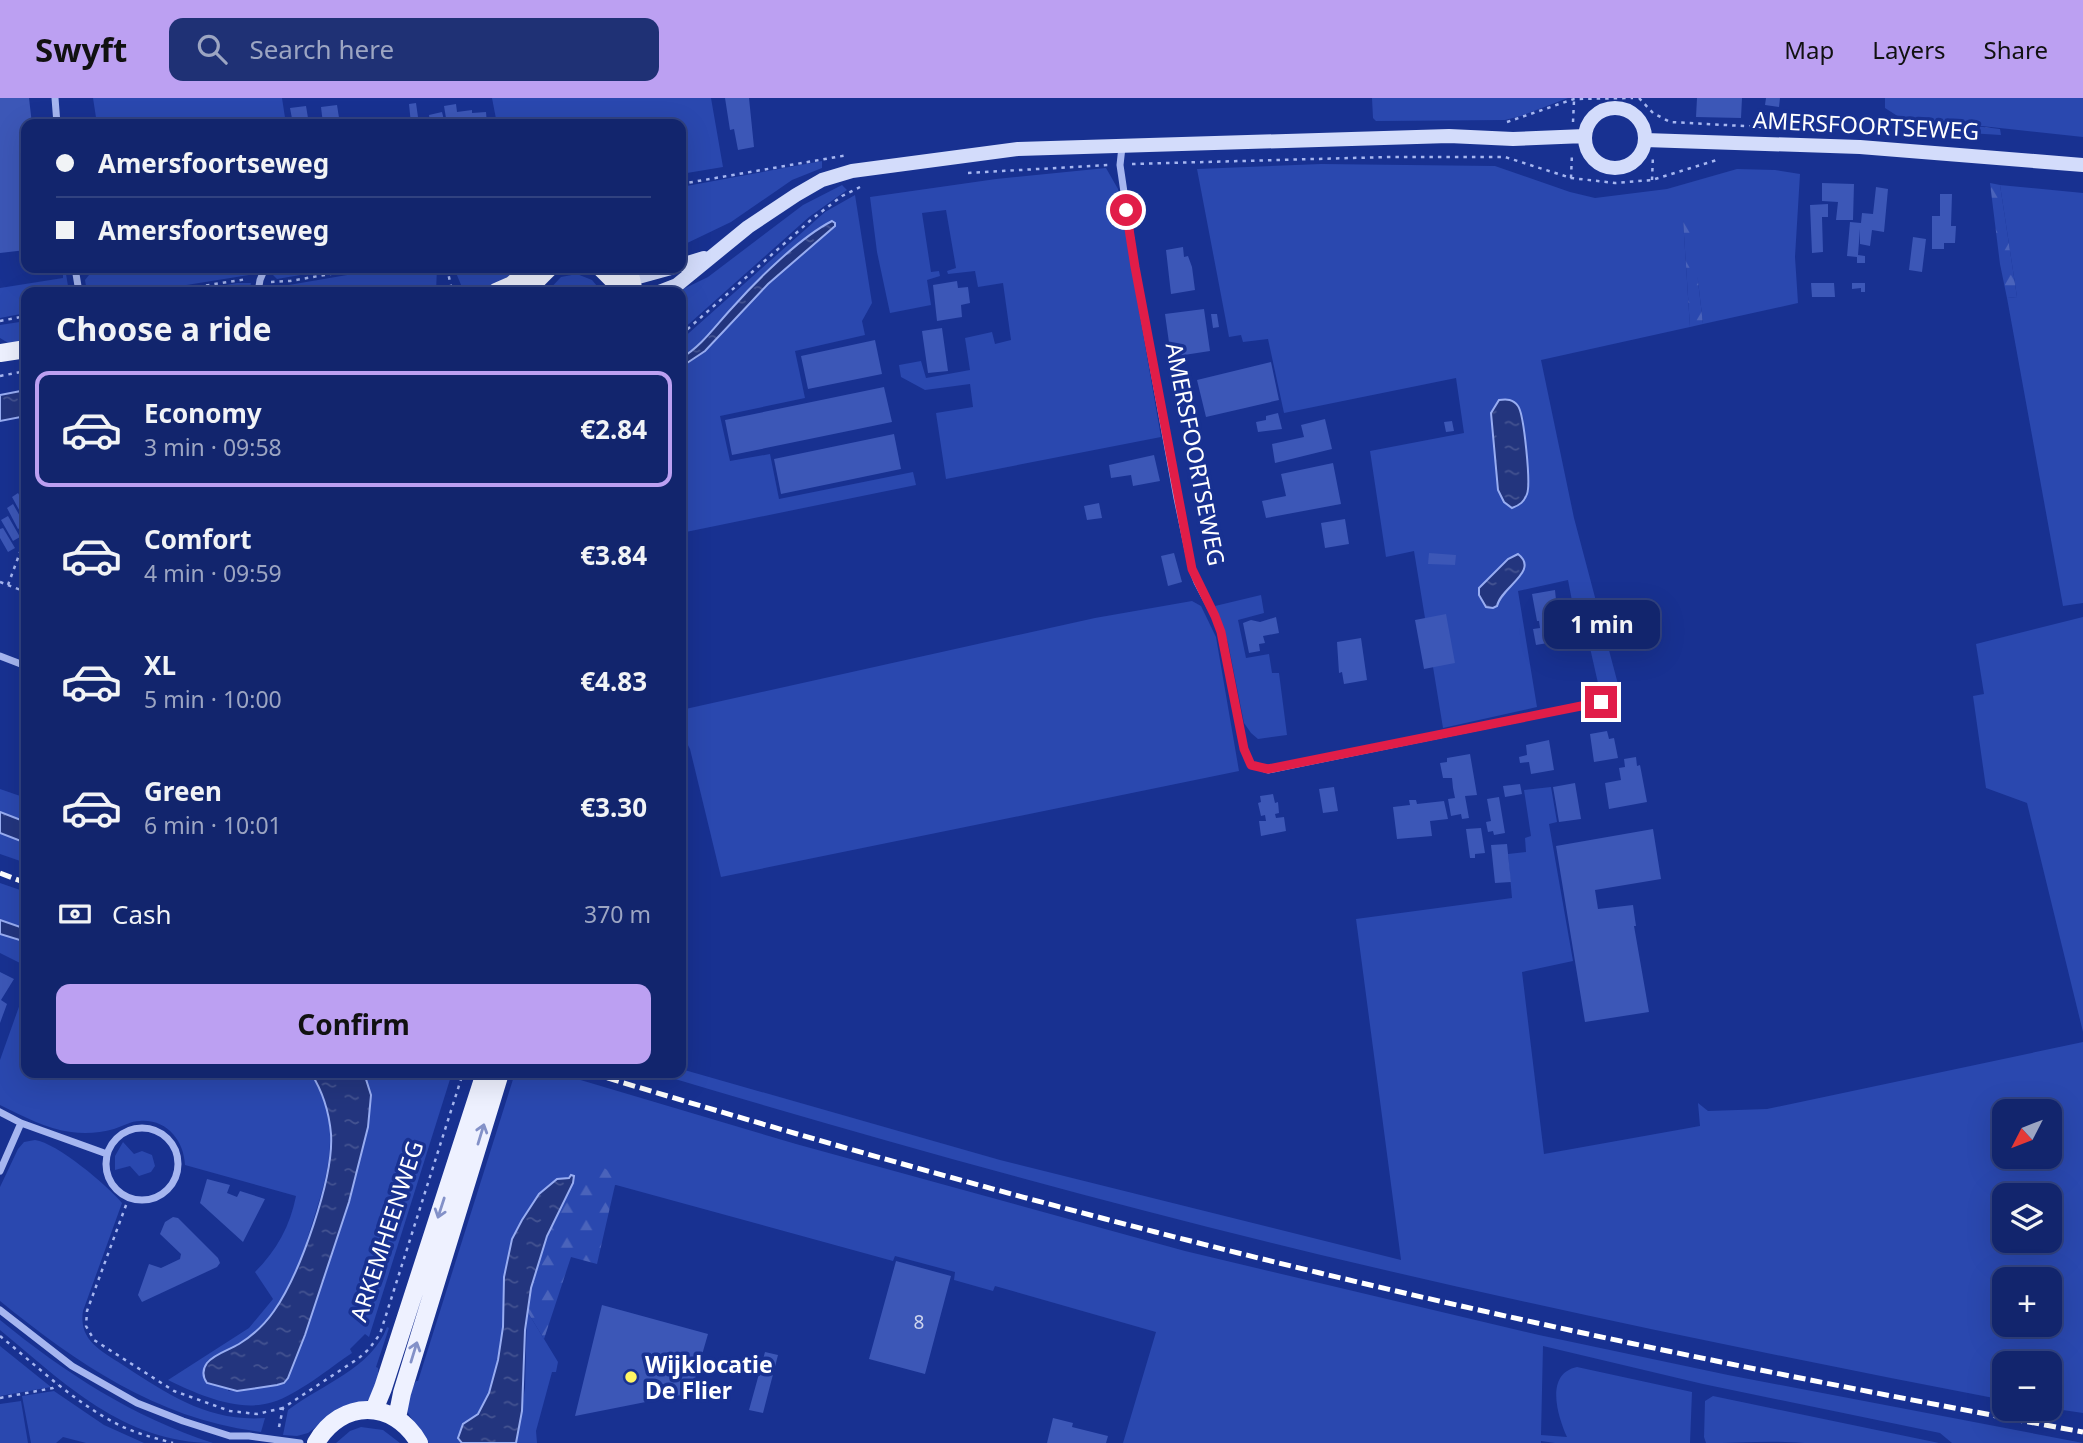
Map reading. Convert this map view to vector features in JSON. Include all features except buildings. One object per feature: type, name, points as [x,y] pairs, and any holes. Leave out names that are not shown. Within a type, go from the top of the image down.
[{"type":"main road","points":[[1615,101],[1637,117],[1644,128],[1645,140],[1638,157],[1622,167],[1613,168],[1604,166],[1590,154],[1585,136],[1587,127],[1598,113],[1615,101]]},
{"type":"main road","points":[[672,287],[788,200],[810,187],[852,171],[1018,149],[1449,136],[1513,139],[1585,136]]},
{"type":"main road","name":"AMERSFOORTSEWEG","points":[[1645,140],[1860,147],[2083,165]]},
{"type":"main road","points":[[686,256],[709,257]]},
{"type":"main road","points":[[686,264],[709,257]]},
{"type":"main road","points":[[508,287],[528,279],[537,280],[544,273]]},
{"type":"main road","points":[[621,277],[643,273]]},
{"type":"main road","points":[[0,353],[21,349]]},
{"type":"main road","name":"ARKEMHEENWEG","points":[[374,1410],[483,1078]]},
{"type":"main road","points":[[397,1418],[402,1393],[498,1078]]},
{"type":"main road","points":[[316,1443],[333,1422],[345,1414],[360,1410],[374,1410],[397,1418],[407,1425],[419,1443]]},
{"type":"street","points":[[55,98],[57,119]]},
{"type":"street","name":"AMERSFOORTSEWEG","points":[[1122,147],[1120,165],[1135,267],[1185,533],[1197,582],[1221,632],[1244,749],[1251,765],[1268,769],[1601,702]]},
{"type":"street","points":[[0,656],[21,664]]},
{"type":"street","points":[[0,1112],[22,1123],[107,1154]]},
{"type":"street","points":[[0,1171],[22,1123]]},
{"type":"street","points":[[136,1128],[156,1130],[171,1143],[176,1152],[177,1172],[167,1189],[149,1199],[129,1197],[113,1184],[108,1175],[107,1154],[118,1137],[136,1128]]},
{"type":"street","points":[[0,1310],[62,1359],[115,1392],[160,1413],[230,1436],[241,1443]]},
{"type":"street","points":[[230,1436],[300,1443]]},
{"type":"path","points":[[1615,101],[1633,98]]},
{"type":"path","points":[[686,183],[845,155]]},
{"type":"path","points":[[957,174],[1120,165],[1388,157],[1505,157],[1571,178],[1604,183],[1652,180],[1723,159]]},
{"type":"path","points":[[686,331],[826,207],[865,186]]},
{"type":"path","points":[[0,321],[21,317]]},
{"type":"path","points":[[0,376],[21,372]]},
{"type":"path","points":[[8,585],[21,551]]},
{"type":"path","points":[[0,582],[21,590]]},
{"type":"path","name":"ARKEMHEENWEG","points":[[283,1408],[359,1358],[380,1334],[461,1078]]},
{"type":"path","points":[[129,1197],[87,1311],[86,1326],[94,1340],[164,1387],[195,1401],[249,1414],[283,1408],[276,1440]]},
{"type":"path","points":[[0,1336],[59,1384],[113,1421],[133,1431],[173,1443]]},
{"type":"path","points":[[0,1398],[53,1388],[59,1384]]},
{"type":"green space","points":[[93,98],[282,98],[285,119],[96,119]]},
{"type":"green space","points":[[492,98],[711,98],[723,167],[686,173],[686,119],[496,119]]},
{"type":"green space","points":[[1372,98],[1568,98],[1505,120],[1376,121],[1373,118]]},
{"type":"green space","points":[[1885,98],[2083,98],[2083,137],[1899,117],[1885,108]]},
{"type":"green space","points":[[1899,117],[2000,129],[2001,135],[1905,129]]},
{"type":"green space","points":[[822,161],[822,168],[792,180],[731,222],[686,244],[686,186]]},
{"type":"green space","points":[[1321,164],[1495,166],[1595,198],[1667,189],[1737,169],[1800,174],[1795,257],[1798,303],[1703,324],[1698,281],[1683,219],[1690,327],[1541,360],[1574,518],[1619,688],[1600,692],[1588,639],[1579,637],[1568,580],[1518,591],[1537,707],[1443,728],[1414,551],[1386,557],[1370,451],[1464,433],[1456,378],[1284,413],[1268,339],[1243,342],[1241,335],[1229,337],[1197,169]],"holes":[[[1523,416],[1529,490],[1525,498],[1512,508],[1504,502]],[[1510,585],[1498,597],[1493,608],[1482,601],[1479,588]]]},
{"type":"green space","points":[[1106,168],[1118,189],[1161,437],[946,479],[936,413],[973,407],[970,384],[925,390],[901,377],[899,365],[921,361],[926,378],[970,370],[965,338],[992,332],[995,344],[1011,340],[1003,283],[978,287],[975,271],[948,274],[947,271],[956,268],[946,210],[922,213],[931,272],[939,271],[940,276],[927,280],[931,305],[890,313],[877,252],[870,197],[996,179]]},
{"type":"green space","points":[[1990,183],[2000,185],[2017,297],[2007,298]]},
{"type":"green space","points":[[842,185],[847,190],[809,217],[686,327],[686,288],[708,277],[803,205]]},
{"type":"green space","points":[[2000,185],[2083,193],[2083,603],[2063,606],[2007,298],[2017,297]]},
{"type":"green space","points":[[855,195],[872,303],[862,321],[865,335],[795,351],[805,398],[720,416],[730,461],[770,454],[779,499],[913,472],[916,485],[686,532],[686,364],[711,345],[752,299],[835,227],[835,223],[828,223],[756,283],[703,341],[686,355],[686,336],[825,212]]},
{"type":"green space","points":[[1694,217],[1703,324],[1690,327],[1683,219]]},
{"type":"green space","points":[[251,273],[174,287],[86,287],[85,280],[89,275]]},
{"type":"green space","points":[[273,273],[312,273],[277,279]]},
{"type":"green space","points":[[359,273],[437,273],[436,287],[277,287]]},
{"type":"green space","points":[[456,273],[513,273],[488,287],[462,287]]},
{"type":"green space","points":[[63,274],[66,274],[68,287],[21,287],[21,314],[0,318],[0,288],[63,278]]},
{"type":"green space","points":[[577,274],[592,280],[598,287],[552,287],[561,277]]},
{"type":"green space","points":[[237,283],[251,283],[250,287],[215,287]]},
{"type":"green space","points":[[21,322],[21,342],[10,344],[0,338],[0,325]]},
{"type":"green space","points":[[1261,595],[1264,613],[1238,620],[1246,658],[1269,654],[1272,673],[1279,673],[1287,735],[1258,739],[1244,723],[1228,643],[1215,606]]},
{"type":"green space","points":[[1192,601],[1201,606],[1216,637],[1239,771],[721,877],[686,741],[686,709],[1095,618]]},
{"type":"green space","points":[[2083,617],[2083,1032],[2027,803],[1986,788],[1973,696],[1984,694],[1976,644]]},
{"type":"green space","points":[[1551,787],[1557,822],[1549,824],[1573,961],[1522,972],[1544,1154],[1700,1126],[1698,1103],[1708,1111],[1767,1109],[2083,1042],[2083,1413],[2062,1410],[2062,1351],[1992,1351],[1992,1398],[1747,1349],[1321,1255],[987,1168],[672,1078],[686,1078],[686,1070],[1000,1160],[1401,1260],[1356,919],[1512,898],[1508,854],[1526,852],[1525,838],[1531,836],[1524,790]]},
{"type":"green space","points":[[0,789],[21,796],[21,820],[0,812]]},
{"type":"green space","points":[[0,833],[21,841],[21,861],[0,854]]},
{"type":"green space","points":[[0,883],[21,890],[21,927],[0,920]]},
{"type":"green space","points":[[0,934],[21,940],[21,964],[0,953]]},
{"type":"green space","points":[[21,1001],[21,1078],[314,1078],[327,1112],[330,1131],[330,1149],[323,1187],[292,1280],[264,1323],[238,1347],[228,1391],[277,1385],[288,1378],[349,1202],[368,1127],[371,1095],[366,1078],[450,1078],[369,1337],[365,1334],[350,1349],[352,1353],[314,1380],[293,1393],[260,1405],[219,1401],[168,1380],[249,1328],[273,1299],[255,1272],[282,1237],[296,1196],[185,1165],[181,1148],[172,1133],[150,1121],[137,1121],[114,1129],[87,1133],[62,1130],[26,1118],[0,1105],[0,1060]]},
{"type":"green space","points":[[513,1078],[574,1078],[796,1144],[1185,1251],[1539,1335],[1728,1375],[2083,1443],[1952,1443],[1940,1433],[1703,1384],[1543,1346],[1541,1435],[1567,1437],[1560,1419],[1557,1387],[1560,1378],[1567,1371],[1577,1367],[1692,1392],[1690,1443],[1123,1443],[1156,1332],[995,1286],[993,1291],[954,1280],[955,1272],[895,1256],[893,1261],[616,1185],[570,1188],[569,1178],[522,1220],[512,1239],[504,1277],[503,1327],[498,1360],[489,1393],[478,1414],[466,1422],[460,1439],[462,1443],[426,1443],[407,1411],[406,1400],[418,1381]]},
{"type":"green space","points":[[35,1140],[68,1157],[94,1176],[122,1203],[83,1311],[85,1331],[94,1345],[158,1387],[191,1404],[226,1416],[265,1418],[261,1432],[188,1415],[122,1386],[60,1347],[0,1301],[0,1187],[18,1149],[24,1142]]},
{"type":"green space","points":[[123,1142],[134,1154],[142,1151],[152,1155],[155,1166],[151,1172],[139,1176],[130,1166],[115,1170],[115,1156]]},
{"type":"green space","points":[[598,1164],[612,1173],[615,1185],[597,1264],[571,1257],[544,1339],[527,1311],[547,1236],[574,1176],[590,1165]]},
{"type":"green space","points":[[527,1311],[558,1362],[556,1372],[552,1372],[536,1431],[537,1443],[516,1443],[525,1388]]},
{"type":"green space","points":[[0,1320],[49,1358],[101,1392],[155,1420],[213,1443],[181,1440],[151,1433],[97,1406],[0,1330]]},
{"type":"green space","points":[[387,1327],[389,1328],[376,1367],[379,1388],[367,1401],[327,1419],[308,1433],[297,1436],[283,1435],[288,1410],[358,1365],[380,1341]]},
{"type":"green space","points":[[0,1346],[51,1387],[0,1396]]},
{"type":"green space","points":[[54,1391],[104,1425],[144,1443],[86,1443],[63,1437],[56,1443],[31,1443],[22,1396]]},
{"type":"green space","points":[[1713,1396],[1939,1443],[1706,1443],[1705,1401]]},
{"type":"green space","points":[[21,1401],[28,1443],[0,1443],[0,1404]]},
{"type":"green space","points":[[361,1427],[383,1430],[400,1443],[336,1443],[350,1431]]},
{"type":"water","points":[[832,221],[835,223],[835,226],[768,284],[705,351],[686,364],[686,354],[702,342],[765,273]]},
{"type":"water","points":[[21,391],[21,417],[0,421],[0,395]]},
{"type":"water","points":[[1499,400],[1510,400],[1518,406],[1525,435],[1527,494],[1521,503],[1512,508],[1504,502],[1498,490],[1491,413]]},
{"type":"water","points":[[1518,554],[1524,560],[1522,573],[1497,606],[1486,607],[1479,595],[1479,588],[1508,559]]},
{"type":"water","points":[[0,812],[21,820],[21,841],[0,833]]},
{"type":"water","points":[[0,920],[21,927],[21,940],[0,934]]},
{"type":"water","points":[[314,1078],[366,1078],[371,1095],[368,1127],[349,1202],[305,1335],[284,1383],[237,1391],[207,1383],[203,1373],[207,1363],[239,1344],[262,1325],[284,1295],[304,1250],[321,1200],[330,1153],[329,1117]]},
{"type":"water","points":[[574,1176],[573,1183],[547,1236],[531,1288],[525,1330],[522,1411],[516,1443],[462,1443],[458,1438],[463,1424],[478,1414],[489,1393],[498,1360],[503,1327],[504,1277],[512,1239],[539,1194],[557,1179],[569,1178]]},
{"type":"railway","points":[[0,873],[21,881]]},
{"type":"railway","points":[[608,1078],[954,1178],[1320,1273],[1700,1358],[2083,1432]]},
{"type":"place","name":"Wijklocatie De Flier","points":[[631,1377]]},
{"type":"route","points":[[1126,210],[1192,569],[1221,632],[1244,749],[1251,765],[1268,769],[1601,702]]}]
